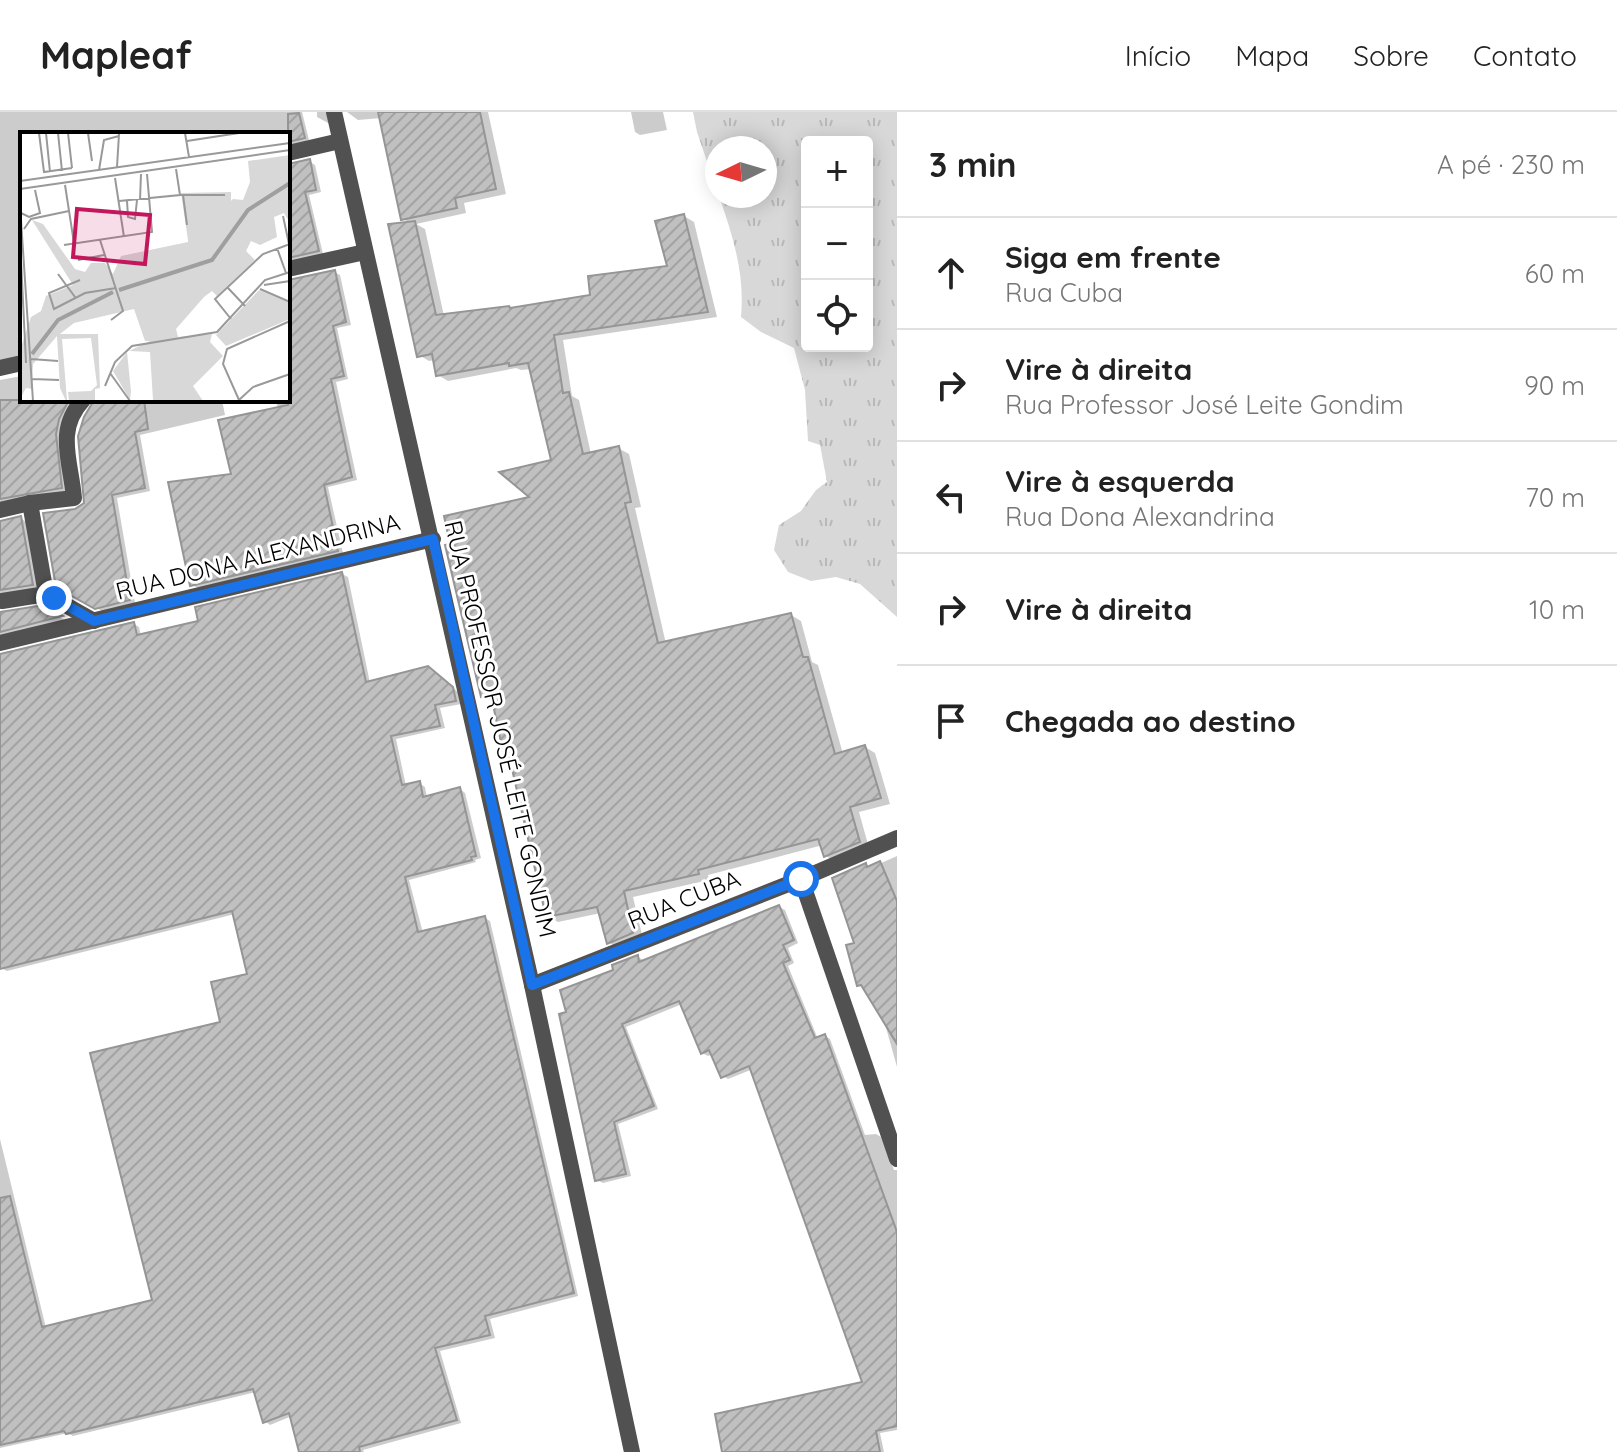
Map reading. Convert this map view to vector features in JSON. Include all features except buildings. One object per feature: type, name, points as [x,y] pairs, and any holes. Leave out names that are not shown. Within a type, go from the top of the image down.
[{"type":"street","name":"RUA PROFESSOR JOSÉ LEITE GONDIM","points":[[334,112],[433,539],[632,1452]]},
{"type":"street","points":[[290,153],[340,141]]},
{"type":"street","points":[[290,269],[365,252]]},
{"type":"street","points":[[0,368],[20,363]]},
{"type":"street","points":[[0,510],[74,498],[65,434],[70,416],[81,402]]},
{"type":"street","points":[[30,503],[46,594]]},
{"type":"street","name":"RUA DONA ALEXANDRINA","points":[[0,643],[433,539]]},
{"type":"street","points":[[2,601],[46,594],[94,621]]},
{"type":"street","name":"RUA CUBA","points":[[532,985],[897,838]]},
{"type":"street","points":[[801,879],[897,1159]]},
{"type":"green space","points":[[693,112],[897,112],[897,617],[860,584],[836,577],[811,581],[788,572],[774,550],[779,525],[801,511],[816,490],[827,482],[820,445],[808,441],[805,390],[794,348],[761,332],[741,317],[739,270],[723,208],[777,208],[777,136],[705,136],[705,156]]},
{"type":"route","points":[[54,598],[94,621],[433,539],[532,985],[801,879]]}]
